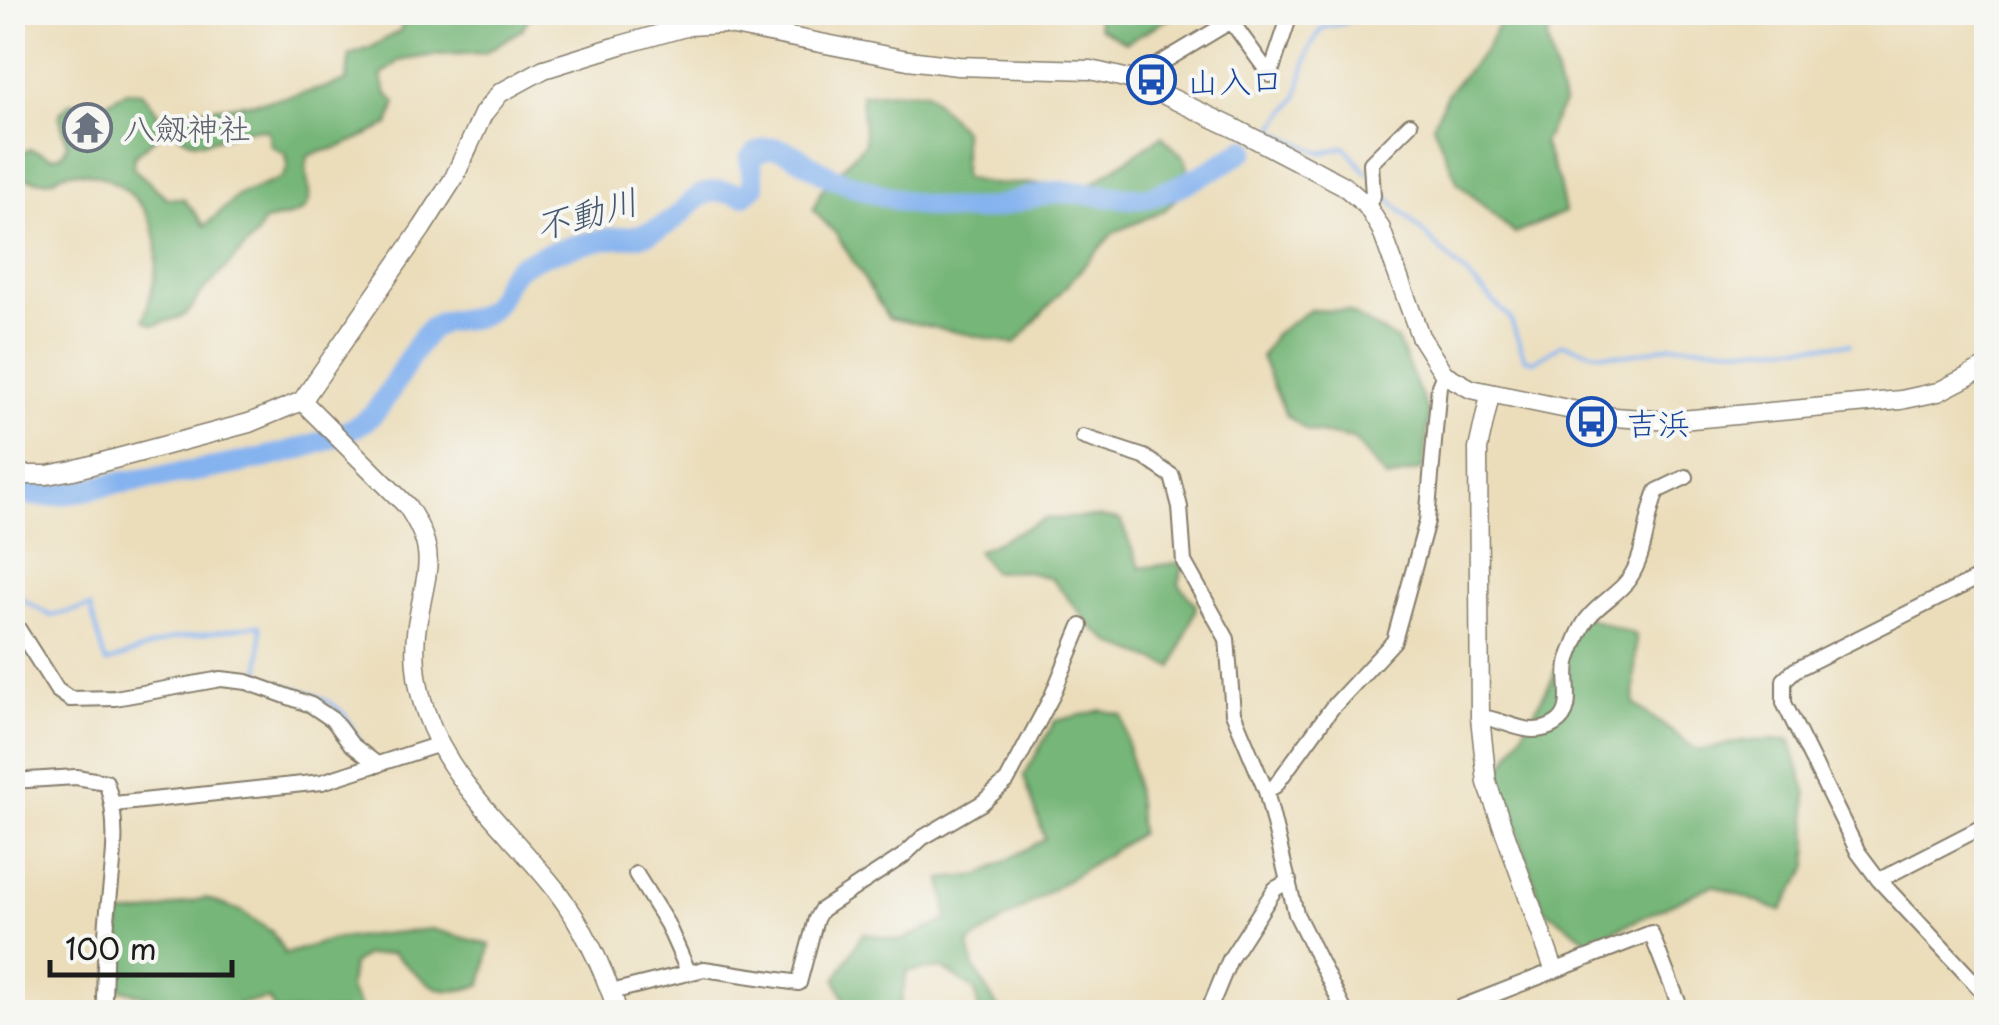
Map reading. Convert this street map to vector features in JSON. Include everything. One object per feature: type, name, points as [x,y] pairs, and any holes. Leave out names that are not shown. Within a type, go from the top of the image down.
[{"type":"street","points":[[779,12],[779,33]]},
{"type":"street","points":[[1133,80],[1246,12]]},
{"type":"street","points":[[1231,22],[1270,75],[1289,18],[1285,12]]},
{"type":"street","points":[[12,476],[47,476],[74,470],[252,422],[302,401],[433,212],[454,178],[483,114],[500,93],[544,69],[689,26],[723,24],[908,60],[958,66],[1090,70],[1133,80],[1343,185],[1367,206],[1381,229],[1420,336],[1444,374],[1490,395],[1600,416],[1670,420],[1901,400],[1938,392],[1986,367]]},
{"type":"street","points":[[1367,206],[1373,196],[1370,164],[1410,124]]},
{"type":"street","points":[[1266,791],[1275,786],[1359,675],[1383,656],[1394,641],[1428,521],[1439,386],[1444,374]]},
{"type":"street","points":[[1490,395],[1478,449],[1480,718],[1486,782],[1554,969]]},
{"type":"street","points":[[302,401],[407,506],[428,550],[428,580],[418,616],[416,675],[426,712],[453,768],[584,932],[618,1012]]},
{"type":"street","points":[[1083,437],[1144,457],[1172,476],[1180,507],[1184,562],[1226,639],[1232,713],[1266,791],[1296,914],[1345,1012]]},
{"type":"street","points":[[1480,718],[1498,718],[1518,729],[1536,730],[1560,720],[1568,708],[1567,664],[1588,618],[1627,582],[1641,558],[1657,491],[1686,476]]},
{"type":"street","points":[[1986,574],[1795,670],[1784,680],[1784,703],[1858,852],[1879,880],[1986,995]]},
{"type":"street","points":[[12,618],[57,690],[70,699],[115,698],[221,679],[248,682],[312,705],[378,764]]},
{"type":"street","points":[[611,992],[688,971],[720,969],[799,983],[821,910],[1008,782],[1052,696],[1081,626]]},
{"type":"street","points":[[114,804],[322,782],[440,744]]},
{"type":"street","points":[[12,780],[93,778],[106,782],[114,804],[115,848],[106,924],[104,998]]},
{"type":"street","points":[[1879,880],[1986,824]]},
{"type":"street","points":[[636,874],[667,924],[688,971]]},
{"type":"street","points":[[1208,1012],[1230,959],[1276,889],[1289,881]]},
{"type":"street","points":[[1462,1007],[1651,933],[1682,1012]]},
{"type":"green space","points":[[1096,12],[1180,13],[1126,42],[1099,27]]},
{"type":"green space","points":[[402,13],[532,13],[521,30],[484,53],[399,61],[381,76],[386,92],[396,103],[389,125],[340,147],[309,155],[308,204],[292,215],[263,222],[256,236],[180,317],[153,325],[144,320],[156,268],[155,236],[142,206],[128,192],[87,173],[68,172],[40,181],[13,173],[13,158],[30,149],[53,157],[63,154],[67,144],[59,114],[70,103],[108,102],[127,91],[142,92],[158,113],[157,137],[134,156],[133,168],[167,198],[184,199],[205,226],[239,195],[282,178],[288,167],[286,154],[271,146],[268,131],[256,129],[210,141],[189,140],[179,134],[182,111],[285,97],[346,81],[350,55],[401,30]]},
{"type":"green space","points":[[1504,13],[1552,13],[1547,40],[1563,103],[1543,143],[1559,183],[1565,212],[1515,234],[1458,183],[1433,125],[1447,94],[1486,49]]},
{"type":"green space","points":[[926,92],[963,130],[963,178],[991,184],[1093,183],[1162,136],[1186,160],[1189,185],[1165,210],[1113,233],[1015,344],[888,318],[837,235],[813,210],[821,191],[865,143],[861,95]]},
{"type":"green space","points":[[1310,310],[1347,311],[1397,340],[1429,414],[1423,469],[1387,479],[1353,439],[1308,431],[1286,415],[1261,357],[1275,334]]},
{"type":"green space","points":[[1045,519],[1120,520],[1140,568],[1184,562],[1179,584],[1196,605],[1173,667],[1113,644],[1093,628],[1051,578],[1023,571],[993,572],[977,551]]},
{"type":"green space","points":[[1583,616],[1636,635],[1634,704],[1698,751],[1743,741],[1790,740],[1806,791],[1809,866],[1781,911],[1713,885],[1589,942],[1542,907],[1499,774],[1552,680],[1566,640]]},
{"type":"green space","points":[[1102,710],[1122,715],[1140,833],[969,943],[973,965],[1000,1012],[979,1012],[975,990],[943,968],[907,971],[899,1012],[850,1012],[836,979],[863,933],[900,941],[948,920],[942,879],[980,875],[1045,839],[1024,776],[1055,721]]},
{"type":"green space","points":[[205,898],[241,911],[272,932],[285,954],[333,939],[432,929],[490,945],[482,984],[453,991],[433,986],[392,953],[364,956],[352,964],[349,989],[363,1012],[276,1012],[268,999],[238,1004],[239,1012],[181,1012],[117,988],[120,915],[147,913]]},
{"type":"waterway","points":[[1352,12],[1345,23],[1322,28],[1309,50],[1297,98],[1272,130],[1322,153],[1345,147],[1367,173]]},
{"type":"waterway","name":"不動川","points":[[12,492],[52,495],[214,468],[324,441],[373,414],[426,333],[440,323],[484,314],[520,266],[573,246],[652,232],[703,195],[726,191],[743,195],[754,186],[750,159],[771,148],[793,154],[836,179],[890,198],[965,210],[993,208],[1058,192],[1152,196],[1195,178],[1245,149]]},
{"type":"waterway","points":[[1379,189],[1510,318],[1525,359],[1535,361],[1562,344],[1596,353],[1629,355],[1673,345],[1746,348],[1850,344]]},
{"type":"waterway","points":[[12,593],[51,616],[90,607],[106,663],[171,639],[258,625],[260,678],[321,697],[341,711],[361,742]]},
{"type":"place","name":"山入口","points":[[1152,80]]},
{"type":"place","name":"八劔神社","points":[[88,127]]},
{"type":"place","name":"吉浜","points":[[1591,422]]}]
